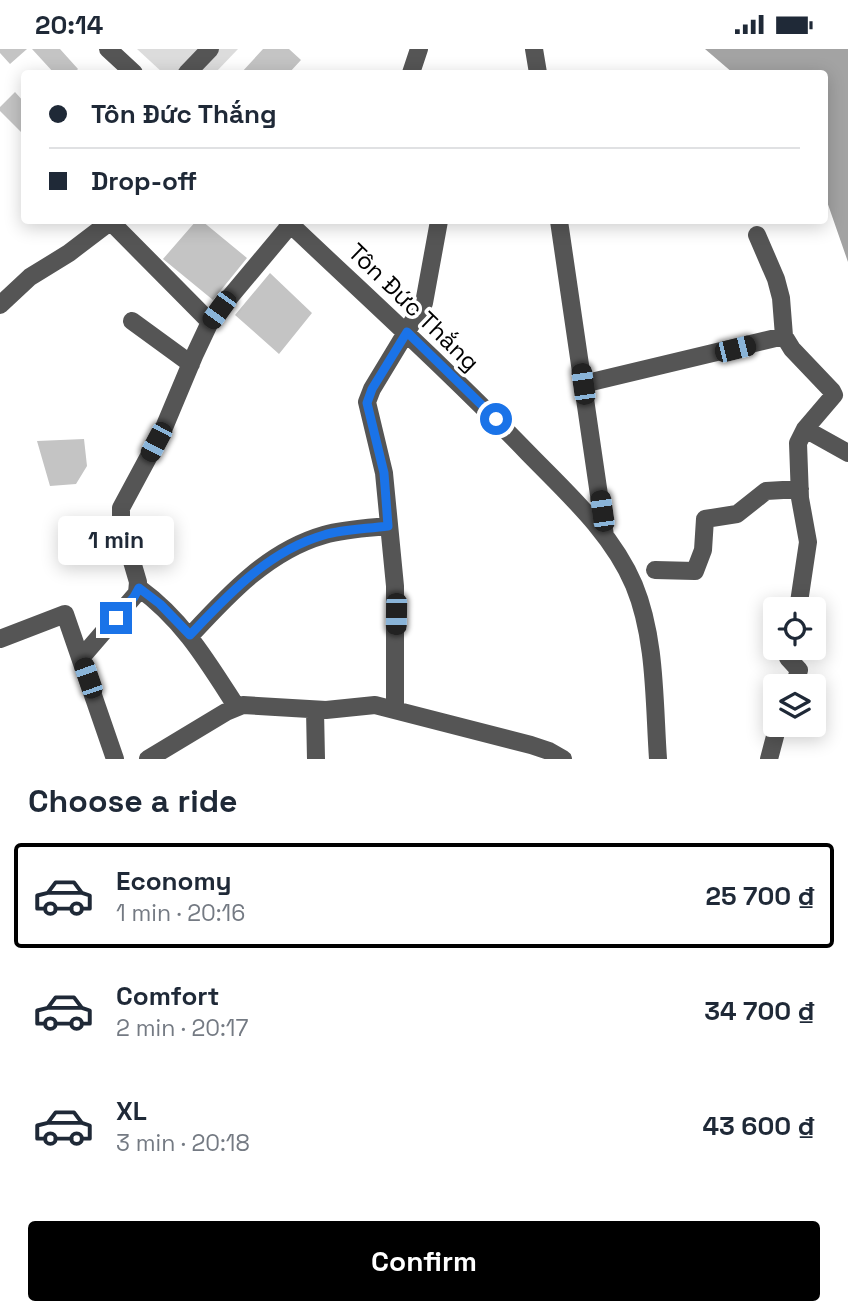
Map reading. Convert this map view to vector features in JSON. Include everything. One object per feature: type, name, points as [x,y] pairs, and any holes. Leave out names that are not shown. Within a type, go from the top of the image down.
[{"type":"street","points":[[108,49],[131,70]]},
{"type":"street","points":[[412,70],[419,49]]},
{"type":"street","points":[[534,49],[538,70]]},
{"type":"street","points":[[189,70],[199,53]]},
{"type":"street","points":[[0,305],[30,277],[69,253],[107,224]]},
{"type":"street","points":[[114,224],[210,322]]},
{"type":"street","points":[[236,706],[190,635],[160,604],[139,588],[121,524],[121,508],[163,430],[210,322],[287,224]]},
{"type":"street","name":"Tôn Đức Thắng","points":[[291,224],[407,332],[566,492],[605,536],[633,584],[640,603],[648,647],[658,758]]},
{"type":"street","points":[[395,709],[396,614],[384,473],[367,403],[372,389],[424,303],[438,224]]},
{"type":"street","points":[[559,224],[605,536]]},
{"type":"street","points":[[757,235],[776,279],[781,298],[784,337],[834,395],[805,429],[797,443],[808,542],[800,597]]},
{"type":"street","points":[[132,321],[191,364]]},
{"type":"street","points":[[583,384],[784,337]]},
{"type":"street","points":[[805,429],[848,453]]},
{"type":"street","points":[[655,571],[695,571],[703,550],[705,519],[737,514],[766,491],[800,489]]},
{"type":"street","points":[[190,635],[242,582],[291,549],[329,534],[388,526]]},
{"type":"street","points":[[81,657],[139,588]]},
{"type":"street","points":[[0,639],[65,614],[115,758]]},
{"type":"street","points":[[789,660],[799,670],[798,674]]},
{"type":"street","points":[[148,758],[236,706],[315,710],[342,709],[367,704],[531,745],[563,758]]},
{"type":"street","points":[[315,710],[316,758]]},
{"type":"street","points":[[769,758],[775,737]]},
{"type":"shaded area","points":[[137,49],[238,49],[218,70],[160,70]]},
{"type":"shaded area","points":[[705,49],[848,49],[848,262],[828,204],[828,70],[730,70]]},
{"type":"building","points":[[0,49],[27,49],[10,64],[0,53]]},
{"type":"building","points":[[32,49],[60,49],[78,69],[51,70]]},
{"type":"building","points":[[263,49],[289,49],[301,60],[292,70],[244,70]]},
{"type":"building","points":[[15,92],[21,99],[21,132],[0,111],[0,107]]},
{"type":"building","points":[[193,224],[206,224],[247,258],[213,300],[163,259]]},
{"type":"building","points":[[270,273],[312,313],[279,354],[235,315]]},
{"type":"building","points":[[84,439],[87,466],[76,484],[50,486],[37,441]]},
{"type":"route","points":[[116,618],[139,588],[160,604],[190,635],[242,582],[291,549],[329,534],[388,526],[384,473],[367,403],[372,389],[407,332],[496,419]]}]
